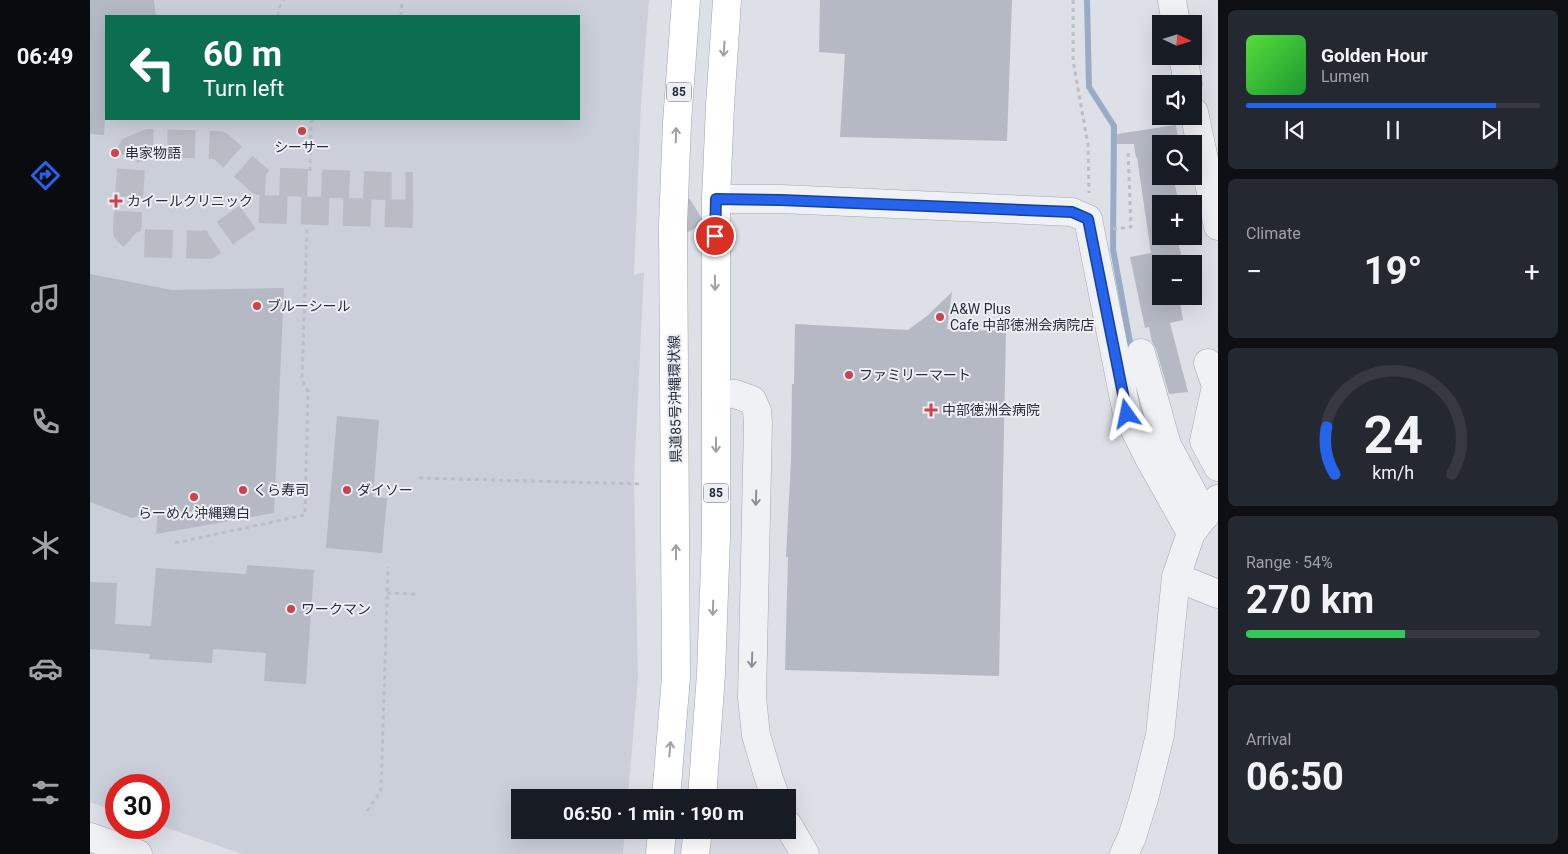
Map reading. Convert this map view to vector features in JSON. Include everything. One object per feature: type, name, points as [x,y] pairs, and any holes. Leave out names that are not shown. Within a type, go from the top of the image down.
[{"type":"main road","name":"県道85号沖縄環状線","points":[[667,789],[676,677],[673,225],[677,123],[686,0]]},
{"type":"main road","name":"85","points":[[703,789],[711,674],[716,537],[716,199],[727,0]]},
{"type":"main road","points":[[660,854],[661,839]]},
{"type":"main road","points":[[695,854],[697,839]]},
{"type":"street","points":[[1172,0],[1174,15]]},
{"type":"street","points":[[1199,125],[1210,153],[1218,226]]},
{"type":"street","points":[[716,199],[1072,212],[1088,219],[1127,414],[1149,458],[1205,516]]},
{"type":"street","points":[[1141,353],[1167,445],[1205,516]]},
{"type":"street","points":[[1208,363],[1216,386],[1204,441],[1218,468]]},
{"type":"street","points":[[716,393],[735,394],[752,400],[757,411],[752,698],[756,735],[773,789]]},
{"type":"street","points":[[1124,854],[1132,837],[1145,795],[1160,735],[1176,577],[1205,516]]},
{"type":"street","points":[[1176,577],[1218,594]]},
{"type":"street","points":[[90,837],[138,854]]},
{"type":"street","points":[[796,839],[805,854]]},
{"type":"path","points":[[278,15],[279,8],[284,0]]},
{"type":"path","points":[[401,15],[402,0]]},
{"type":"path","points":[[1073,0],[1073,60],[1088,145],[1088,219]]},
{"type":"path","points":[[310,171],[311,122],[313,120]]},
{"type":"path","points":[[1127,228],[1131,227],[1128,151]]},
{"type":"path","points":[[176,543],[305,515],[308,392],[302,379],[308,227]]},
{"type":"path","points":[[419,478],[642,484]]},
{"type":"path","points":[[367,811],[381,790],[388,567]]},
{"type":"path","points":[[387,592],[416,594]]},
{"type":"shaded area","points":[[90,0],[649,0],[641,103],[634,275],[644,272],[634,478],[638,678],[629,789],[511,789],[511,839],[624,839],[623,854],[242,854],[170,829],[170,774],[105,774],[105,807],[90,802]]},
{"type":"building","points":[[90,0],[154,0],[156,15],[105,15],[104,135],[90,134]]},
{"type":"building","points":[[820,0],[1012,0],[1007,141],[840,137],[845,54],[819,52]]},
{"type":"building","points":[[1176,125],[1178,135],[1152,135],[1152,185],[1175,185],[1177,195],[1152,195],[1152,245],[1179,245],[1181,255],[1152,255],[1152,305],[1180,305],[1183,320],[1170,323],[1188,392],[1169,394],[1149,327],[1145,328],[1130,257],[1151,253],[1134,144],[1117,144],[1117,134]]},
{"type":"building","points":[[90,274],[172,290],[284,288],[274,513],[156,534],[158,510],[132,518],[90,502]]},
{"type":"building","points":[[952,292],[947,329],[1006,331],[999,676],[785,670],[788,557],[786,557],[795,324],[908,330],[927,316]]},
{"type":"building","points":[[337,416],[379,420],[373,497],[387,498],[382,553],[326,548]]},
{"type":"building","points":[[247,565],[314,570],[306,684],[264,681],[266,653],[213,649],[212,663],[149,659],[150,654],[90,649],[90,582],[117,583],[115,624],[151,626],[156,568],[246,574]]},
{"type":"waterway","points":[[1087,0],[1089,87],[1114,126],[1113,249],[1132,353]]},
{"type":"tunnel","points":[[413,186],[260,181],[219,145],[149,143],[132,150],[127,231],[140,243],[208,245],[259,209],[413,214]]},
{"type":"tunnel","points":[[673,225],[716,199]]},
{"type":"place","name":"シーサー","points":[[302,131]]},
{"type":"place","name":"串家物語","points":[[115,153]]},
{"type":"place","name":"カイールクリニック","points":[[116,201]]},
{"type":"place","name":"ブルーシール","points":[[257,306]]},
{"type":"place","name":"A&W Plus Cafe 中部徳洲会病院店","points":[[940,317]]},
{"type":"place","name":"ファミリーマート","points":[[849,375]]},
{"type":"place","name":"中部徳洲会病院","points":[[931,410]]},
{"type":"place","name":"くら寿司","points":[[243,490]]},
{"type":"place","name":"ダイソー","points":[[347,490]]},
{"type":"place","name":"らーめん沖縄鶏白","points":[[194,497]]},
{"type":"place","name":"ワークマン","points":[[291,609]]},
{"type":"route","points":[[715,236],[716,199],[1072,212],[1088,219],[1091,230],[1127,414]]}]
